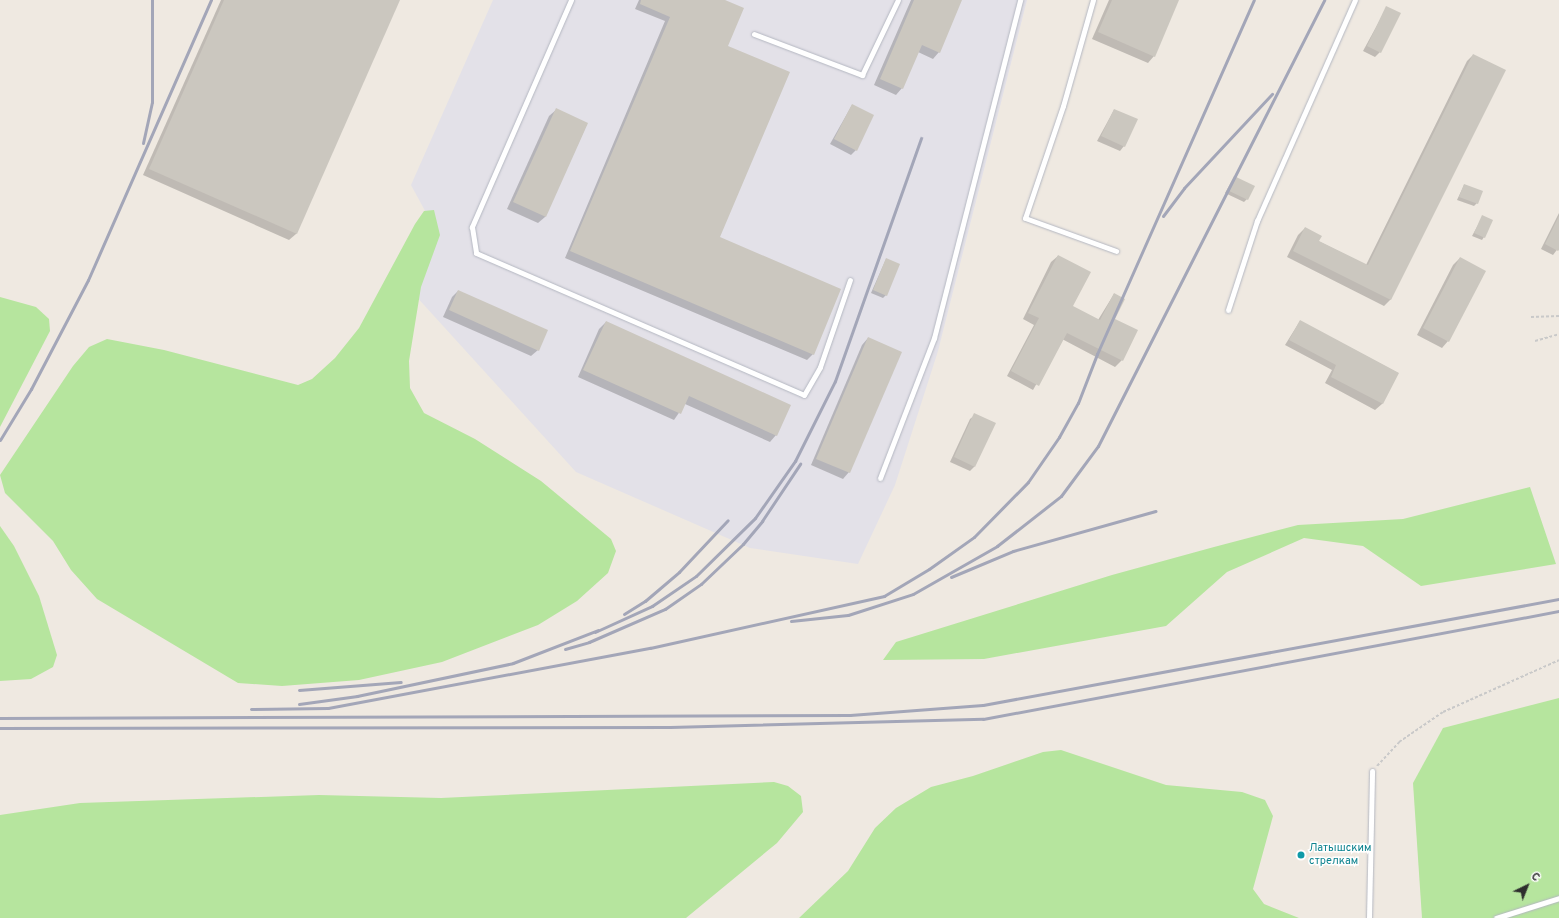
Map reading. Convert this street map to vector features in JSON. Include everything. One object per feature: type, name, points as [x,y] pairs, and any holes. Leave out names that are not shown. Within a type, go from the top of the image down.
[{"type":"lane","points":[[571,0],[472,227],[476,253],[804,395],[820,367],[850,280]]},
{"type":"lane","points":[[754,34],[862,75],[898,0]]},
{"type":"lane","points":[[880,478],[934,338],[1020,0]]},
{"type":"lane","points":[[1093,0],[1063,106],[1025,218],[1116,251]]},
{"type":"lane","points":[[1228,310],[1257,221],[1355,0]]},
{"type":"lane","points":[[1369,918],[1372,771]]},
{"type":"lane","points":[[1496,918],[1559,898]]},
{"type":"path","points":[[1531,317],[1559,316]]},
{"type":"path","points":[[1535,341],[1559,334]]},
{"type":"path","points":[[1372,771],[1399,742],[1443,712],[1559,660]]},
{"type":"shaded area","points":[[493,0],[1027,0],[938,351],[895,485],[858,564],[750,548],[576,472],[414,294],[436,231],[411,185]]},
{"type":"green space","points":[[434,210],[440,235],[421,287],[409,361],[410,388],[424,413],[475,439],[541,481],[611,539],[616,551],[608,573],[577,601],[538,625],[442,662],[359,680],[282,686],[238,683],[97,599],[71,570],[53,541],[5,493],[0,475],[73,366],[89,347],[107,339],[164,350],[298,385],[312,379],[335,358],[359,328],[415,224],[424,211]]},
{"type":"green space","points":[[0,297],[36,307],[49,319],[50,331],[0,427]]},
{"type":"green space","points":[[1530,487],[1556,564],[1421,586],[1363,546],[1304,538],[1227,572],[1166,626],[984,659],[883,660],[896,642],[1112,575],[1214,547],[1298,525],[1403,519]]},
{"type":"green space","points":[[0,526],[14,546],[39,596],[57,655],[53,667],[31,679],[0,681]]},
{"type":"green space","points":[[1559,698],[1559,918],[1422,918],[1413,783],[1443,728]]},
{"type":"green space","points":[[1061,750],[1166,785],[1242,792],[1265,800],[1273,816],[1253,889],[1264,904],[1299,918],[799,918],[848,871],[875,828],[896,808],[931,787],[973,776],[1043,752]]},
{"type":"green space","points":[[774,782],[788,786],[801,796],[803,812],[777,843],[686,918],[0,918],[0,815],[80,803],[319,795],[441,798]]},
{"type":"building","points":[[224,0],[400,0],[297,234],[149,169]]},
{"type":"building","points":[[641,0],[725,0],[744,8],[728,46],[790,72],[720,237],[841,289],[814,355],[570,251],[670,17],[640,4]]},
{"type":"building","points":[[914,0],[962,0],[940,53],[922,45],[903,89],[880,79]]},
{"type":"building","points":[[1112,0],[1179,0],[1155,57],[1098,32]]},
{"type":"building","points":[[1386,6],[1401,13],[1381,53],[1367,46]]},
{"type":"building","points":[[1473,54],[1506,70],[1391,300],[1293,251],[1305,227],[1322,236],[1319,241],[1368,265]]},
{"type":"building","points":[[852,104],[874,115],[857,151],[834,139]]},
{"type":"building","points":[[556,108],[588,123],[546,217],[513,202]]},
{"type":"building","points":[[1114,109],[1138,119],[1125,147],[1101,136]]},
{"type":"building","points":[[1234,176],[1255,186],[1248,200],[1227,190]]},
{"type":"building","points":[[1464,184],[1483,191],[1478,204],[1459,197]]},
{"type":"building","points":[[1482,215],[1493,220],[1485,238],[1474,233]]},
{"type":"building","points":[[1559,216],[1559,250],[1558,251],[1545,244]]},
{"type":"building","points":[[1058,255],[1091,272],[1073,306],[1100,320],[1114,293],[1125,299],[1115,319],[1138,330],[1123,361],[1067,333],[1039,386],[1011,371],[1039,318],[1028,313]]},
{"type":"building","points":[[1460,257],[1486,271],[1449,342],[1423,328]]},
{"type":"building","points":[[886,258],[900,264],[887,296],[873,290]]},
{"type":"building","points":[[458,290],[548,330],[539,351],[449,310]]},
{"type":"building","points":[[1300,320],[1399,373],[1383,404],[1331,377],[1336,365],[1289,340]]},
{"type":"building","points":[[606,321],[791,405],[777,436],[689,396],[681,414],[583,370]]},
{"type":"building","points":[[868,337],[902,352],[850,473],[816,459]]},
{"type":"building","points":[[974,413],[996,423],[975,467],[954,457]]},
{"type":"railway","points":[[143,143],[152,102],[152,0]]},
{"type":"railway","points":[[0,440],[31,389],[88,280],[211,0]]},
{"type":"railway","points":[[251,709],[328,708],[650,648],[884,596],[929,569],[974,537],[1028,482],[1059,437],[1078,403],[1097,354],[1254,0]]},
{"type":"railway","points":[[791,621],[848,615],[913,594],[997,546],[1061,496],[1098,446],[1324,0]]},
{"type":"railway","points":[[1163,216],[1184,188],[1272,94]]},
{"type":"railway","points":[[595,632],[652,606],[696,576],[755,518],[795,461],[835,381],[921,138]]},
{"type":"railway","points":[[565,649],[589,642],[665,609],[701,584],[743,544],[762,521],[800,464]]},
{"type":"railway","points":[[951,577],[1013,551],[1155,511]]},
{"type":"railway","points":[[624,614],[645,601],[679,572],[728,520]]},
{"type":"railway","points":[[0,718],[850,715],[983,705],[1559,599]]},
{"type":"railway","points":[[0,728],[670,727],[983,719],[1559,611]]},
{"type":"railway","points":[[299,704],[357,696],[513,663],[598,630]]},
{"type":"railway","points":[[299,690],[401,682]]},
{"type":"place","name":"Латышским стрелкам","points":[[1301,855]]}]
